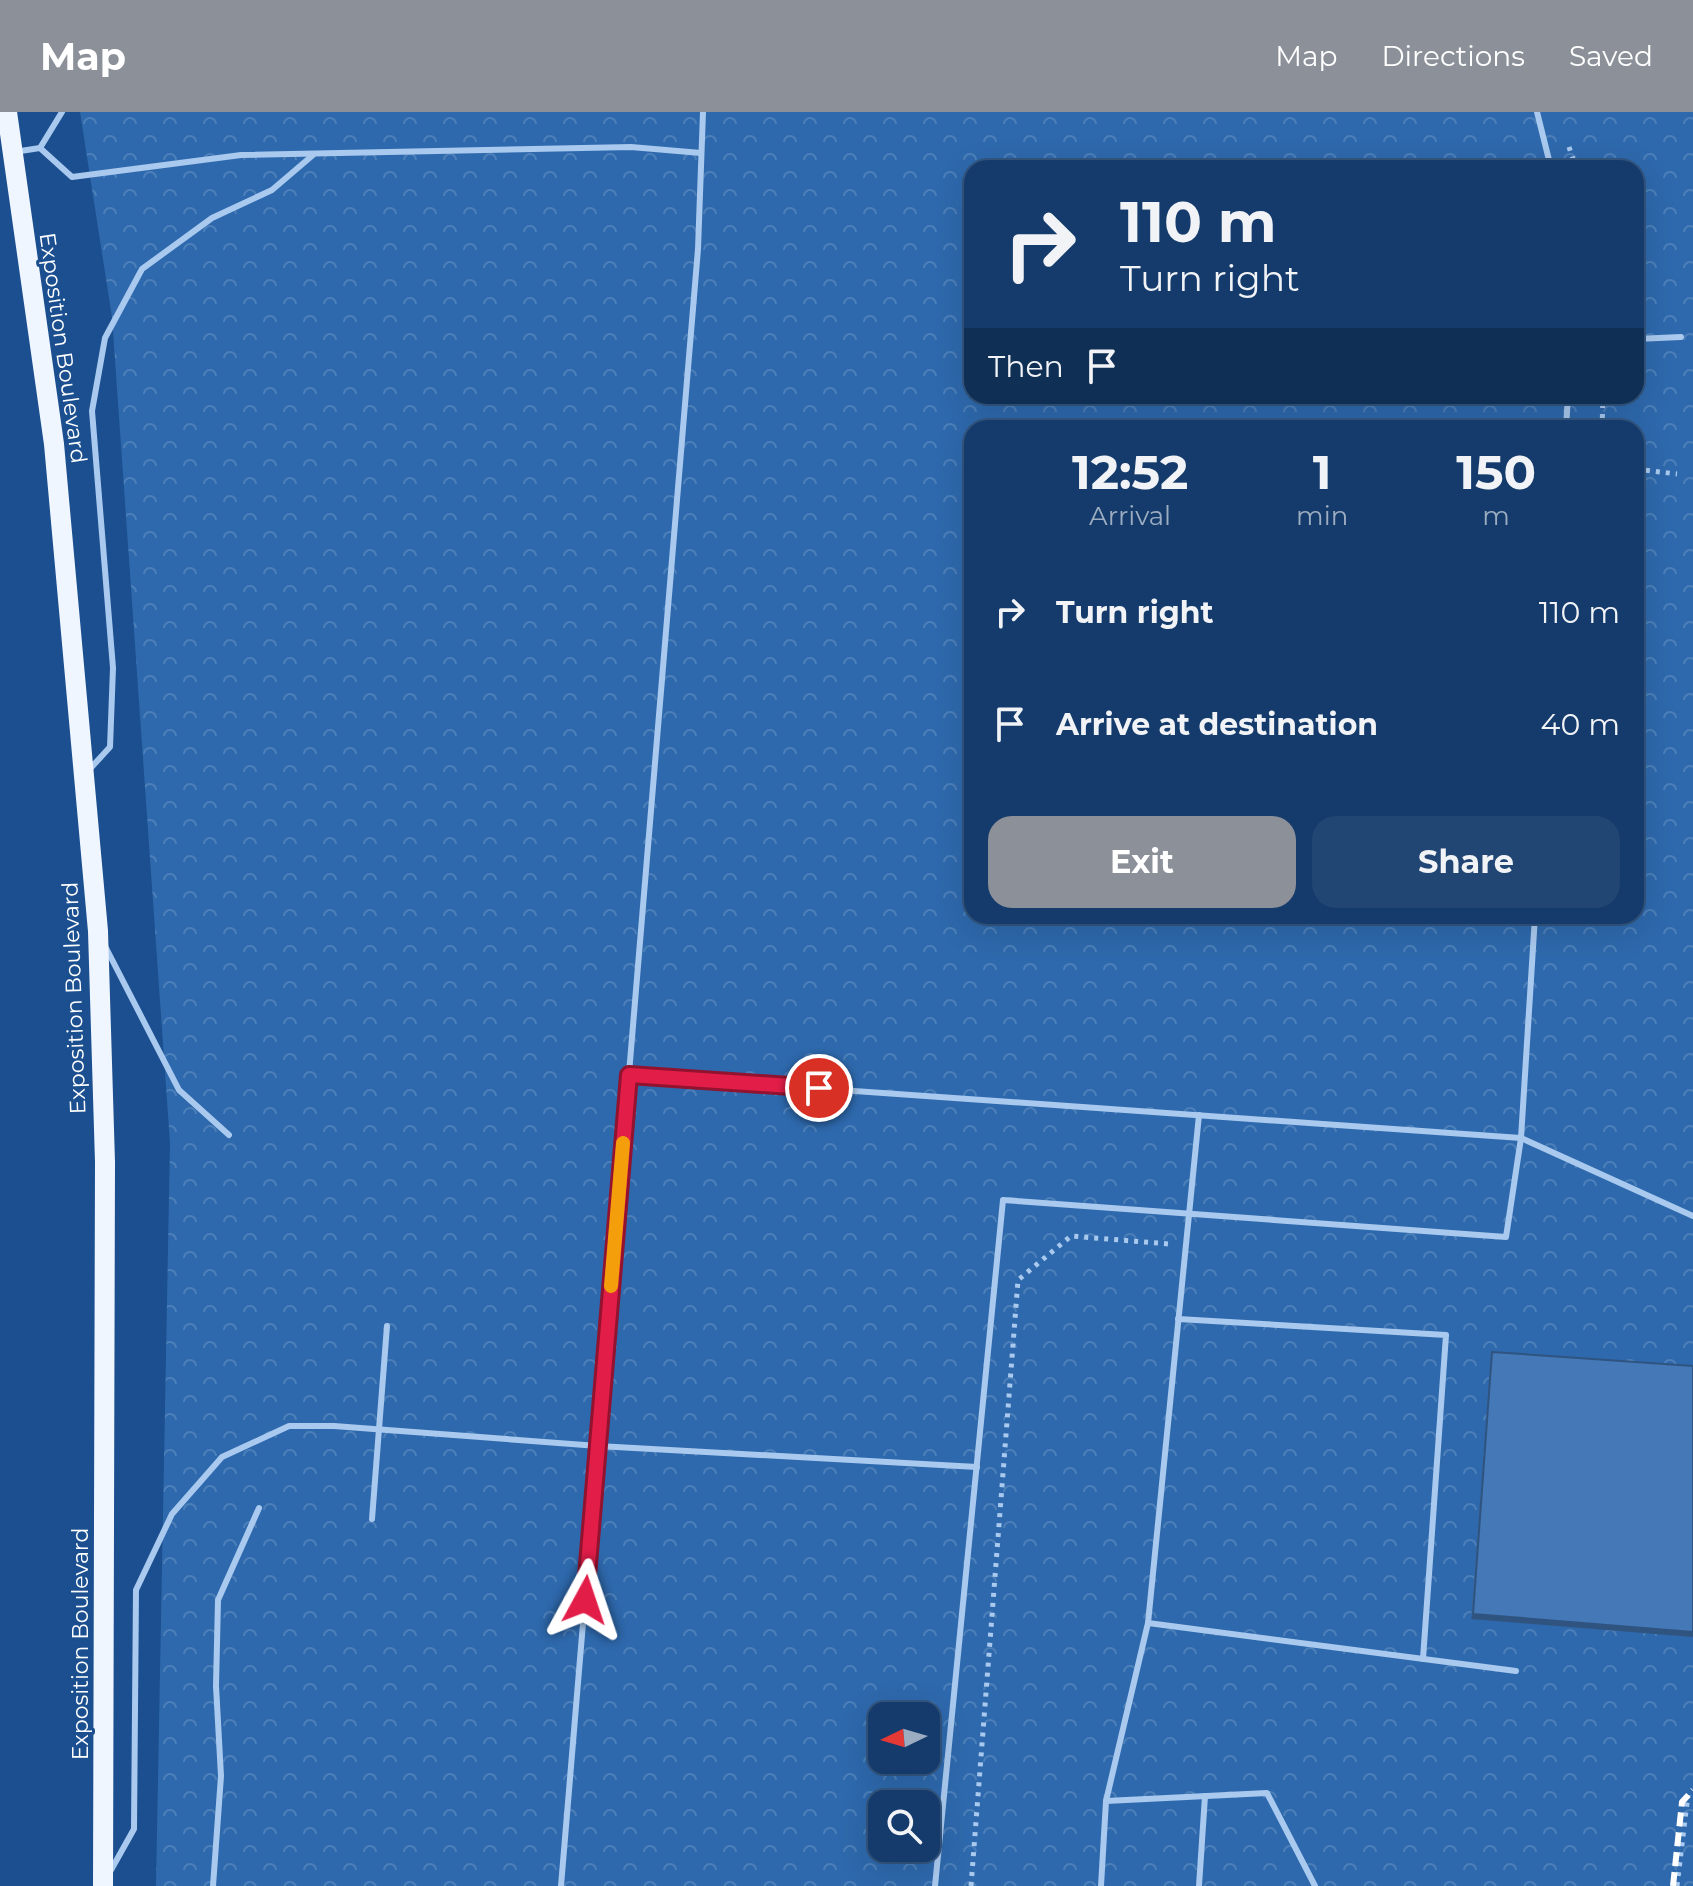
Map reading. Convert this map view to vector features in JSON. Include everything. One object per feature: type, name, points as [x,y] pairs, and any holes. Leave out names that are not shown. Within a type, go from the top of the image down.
[{"type":"main road","name":"Exposition Boulevard","points":[[7,112],[54,444],[98,931],[105,1162],[103,1884]]},
{"type":"lane","points":[[12,153],[40,148],[62,112]]},
{"type":"lane","points":[[561,1886],[698,249],[703,112]]},
{"type":"lane","points":[[1537,112],[1549,160]]},
{"type":"lane","points":[[40,148],[72,177],[241,155],[631,147],[701,153]]},
{"type":"lane","points":[[85,774],[110,747],[113,668],[92,411],[105,338],[142,269],[212,218],[272,190],[313,155]]},
{"type":"lane","points":[[1644,339],[1681,337]]},
{"type":"lane","points":[[935,1886],[1003,1200],[1506,1237],[1521,1138],[1534,924]]},
{"type":"lane","points":[[98,931],[179,1090],[229,1135]]},
{"type":"lane","points":[[629,1075],[1521,1138],[1693,1216]]},
{"type":"lane","points":[[1101,1886],[1106,1801],[1148,1623],[1199,1115]]},
{"type":"lane","points":[[1178,1319],[1446,1335],[1423,1659]]},
{"type":"lane","points":[[372,1519],[387,1326]]},
{"type":"lane","points":[[103,1884],[134,1829],[136,1590],[172,1514],[222,1457],[289,1426],[334,1426],[598,1446],[977,1467]]},
{"type":"lane","points":[[213,1886],[221,1776],[216,1686],[218,1600],[259,1508]]},
{"type":"lane","points":[[1148,1623],[1516,1671]]},
{"type":"lane","points":[[1106,1801],[1267,1793],[1315,1886]]},
{"type":"lane","points":[[1199,1886],[1205,1796]]},
{"type":"path","points":[[1644,470],[1677,474]]},
{"type":"path","points":[[971,1886],[1018,1280],[1071,1236],[1186,1246]]},
{"type":"path","points":[[1677,1886],[1688,1795]]},
{"type":"green space","points":[[80,112],[1693,112],[1693,1886],[156,1886],[170,1143],[112,317]]},
{"type":"building","points":[[1492,1352],[1693,1366],[1693,1632],[1473,1614]]},
{"type":"railway","points":[[1673,1886],[1682,1802],[1693,1790]]},
{"type":"slow traffic","points":[[611,1286],[623,1143]]},
{"type":"route","points":[[585,1600],[629,1075],[819,1088]]}]
